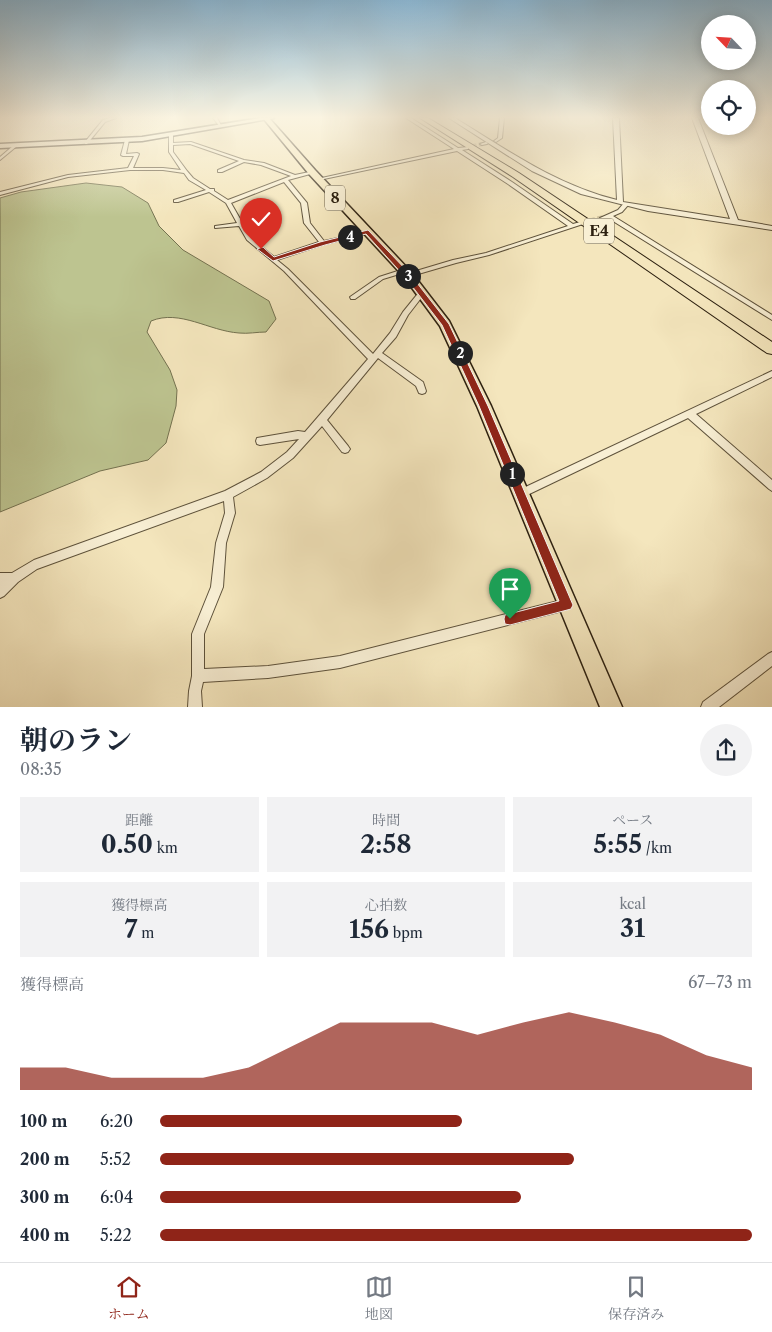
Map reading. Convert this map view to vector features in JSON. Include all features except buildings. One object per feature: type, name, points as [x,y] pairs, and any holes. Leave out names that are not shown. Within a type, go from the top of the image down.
[{"type":"highway","name":"E4","points":[[475,151],[531,186],[772,348]]},
{"type":"highway","name":"E4","points":[[487,151],[525,174],[772,337]]},
{"type":"main road","name":"8","points":[[295,151],[406,273],[445,324],[458,347],[566,605],[611,707]]},
{"type":"street","points":[[124,151],[123,155],[137,154],[130,169]]},
{"type":"street","points":[[171,151],[171,154],[191,179],[212,190],[228,202],[249,239],[273,259],[374,356],[420,384],[422,391]]},
{"type":"street","points":[[215,151],[243,161],[262,164],[295,176]]},
{"type":"street","points":[[319,179],[453,151]]},
{"type":"street","points":[[459,151],[572,226]]},
{"type":"street","points":[[504,151],[545,176],[586,193],[623,203],[772,228]]},
{"type":"street","points":[[619,151],[623,203],[620,211],[606,217],[772,318]]},
{"type":"street","points":[[708,151],[735,222]]},
{"type":"street","points":[[220,171],[243,161]]},
{"type":"street","points":[[0,194],[60,177],[130,169],[163,169],[185,172]]},
{"type":"street","points":[[228,202],[295,176],[312,172]]},
{"type":"street","points":[[285,180],[304,203],[307,223],[322,243]]},
{"type":"street","points":[[176,201],[212,190]]},
{"type":"street","points":[[217,227],[239,224]]},
{"type":"street","points":[[353,296],[381,278],[487,254],[580,224]]},
{"type":"street","points":[[273,259],[322,243],[368,232]]},
{"type":"street","points":[[0,592],[14,578],[34,565],[228,494],[264,475],[290,455],[322,420],[393,335],[405,314],[422,293]]},
{"type":"street","points":[[520,494],[772,374]]},
{"type":"street","points":[[690,414],[772,486]]},
{"type":"street","points":[[322,420],[345,449]]},
{"type":"street","points":[[260,441],[298,435],[307,436]]},
{"type":"street","points":[[195,707],[198,676],[198,634],[217,587],[221,543],[230,513],[228,494]]},
{"type":"street","points":[[0,579],[14,578]]},
{"type":"street","points":[[198,676],[268,672],[340,662],[566,605]]},
{"type":"street","points":[[708,707],[772,658]]},
{"type":"green space","points":[[86,183],[122,187],[148,203],[159,226],[183,250],[269,301],[276,319],[266,332],[246,333],[217,329],[184,319],[162,318],[151,321],[147,332],[170,370],[177,390],[176,406],[166,443],[148,460],[100,471],[0,512],[0,198],[21,192]]},
{"type":"tunnel","points":[[582,223],[603,218]]},
{"type":"route","points":[[261,249],[273,259],[322,243],[368,232],[408,275],[445,324],[458,347],[484,406],[566,605],[510,619]]}]
